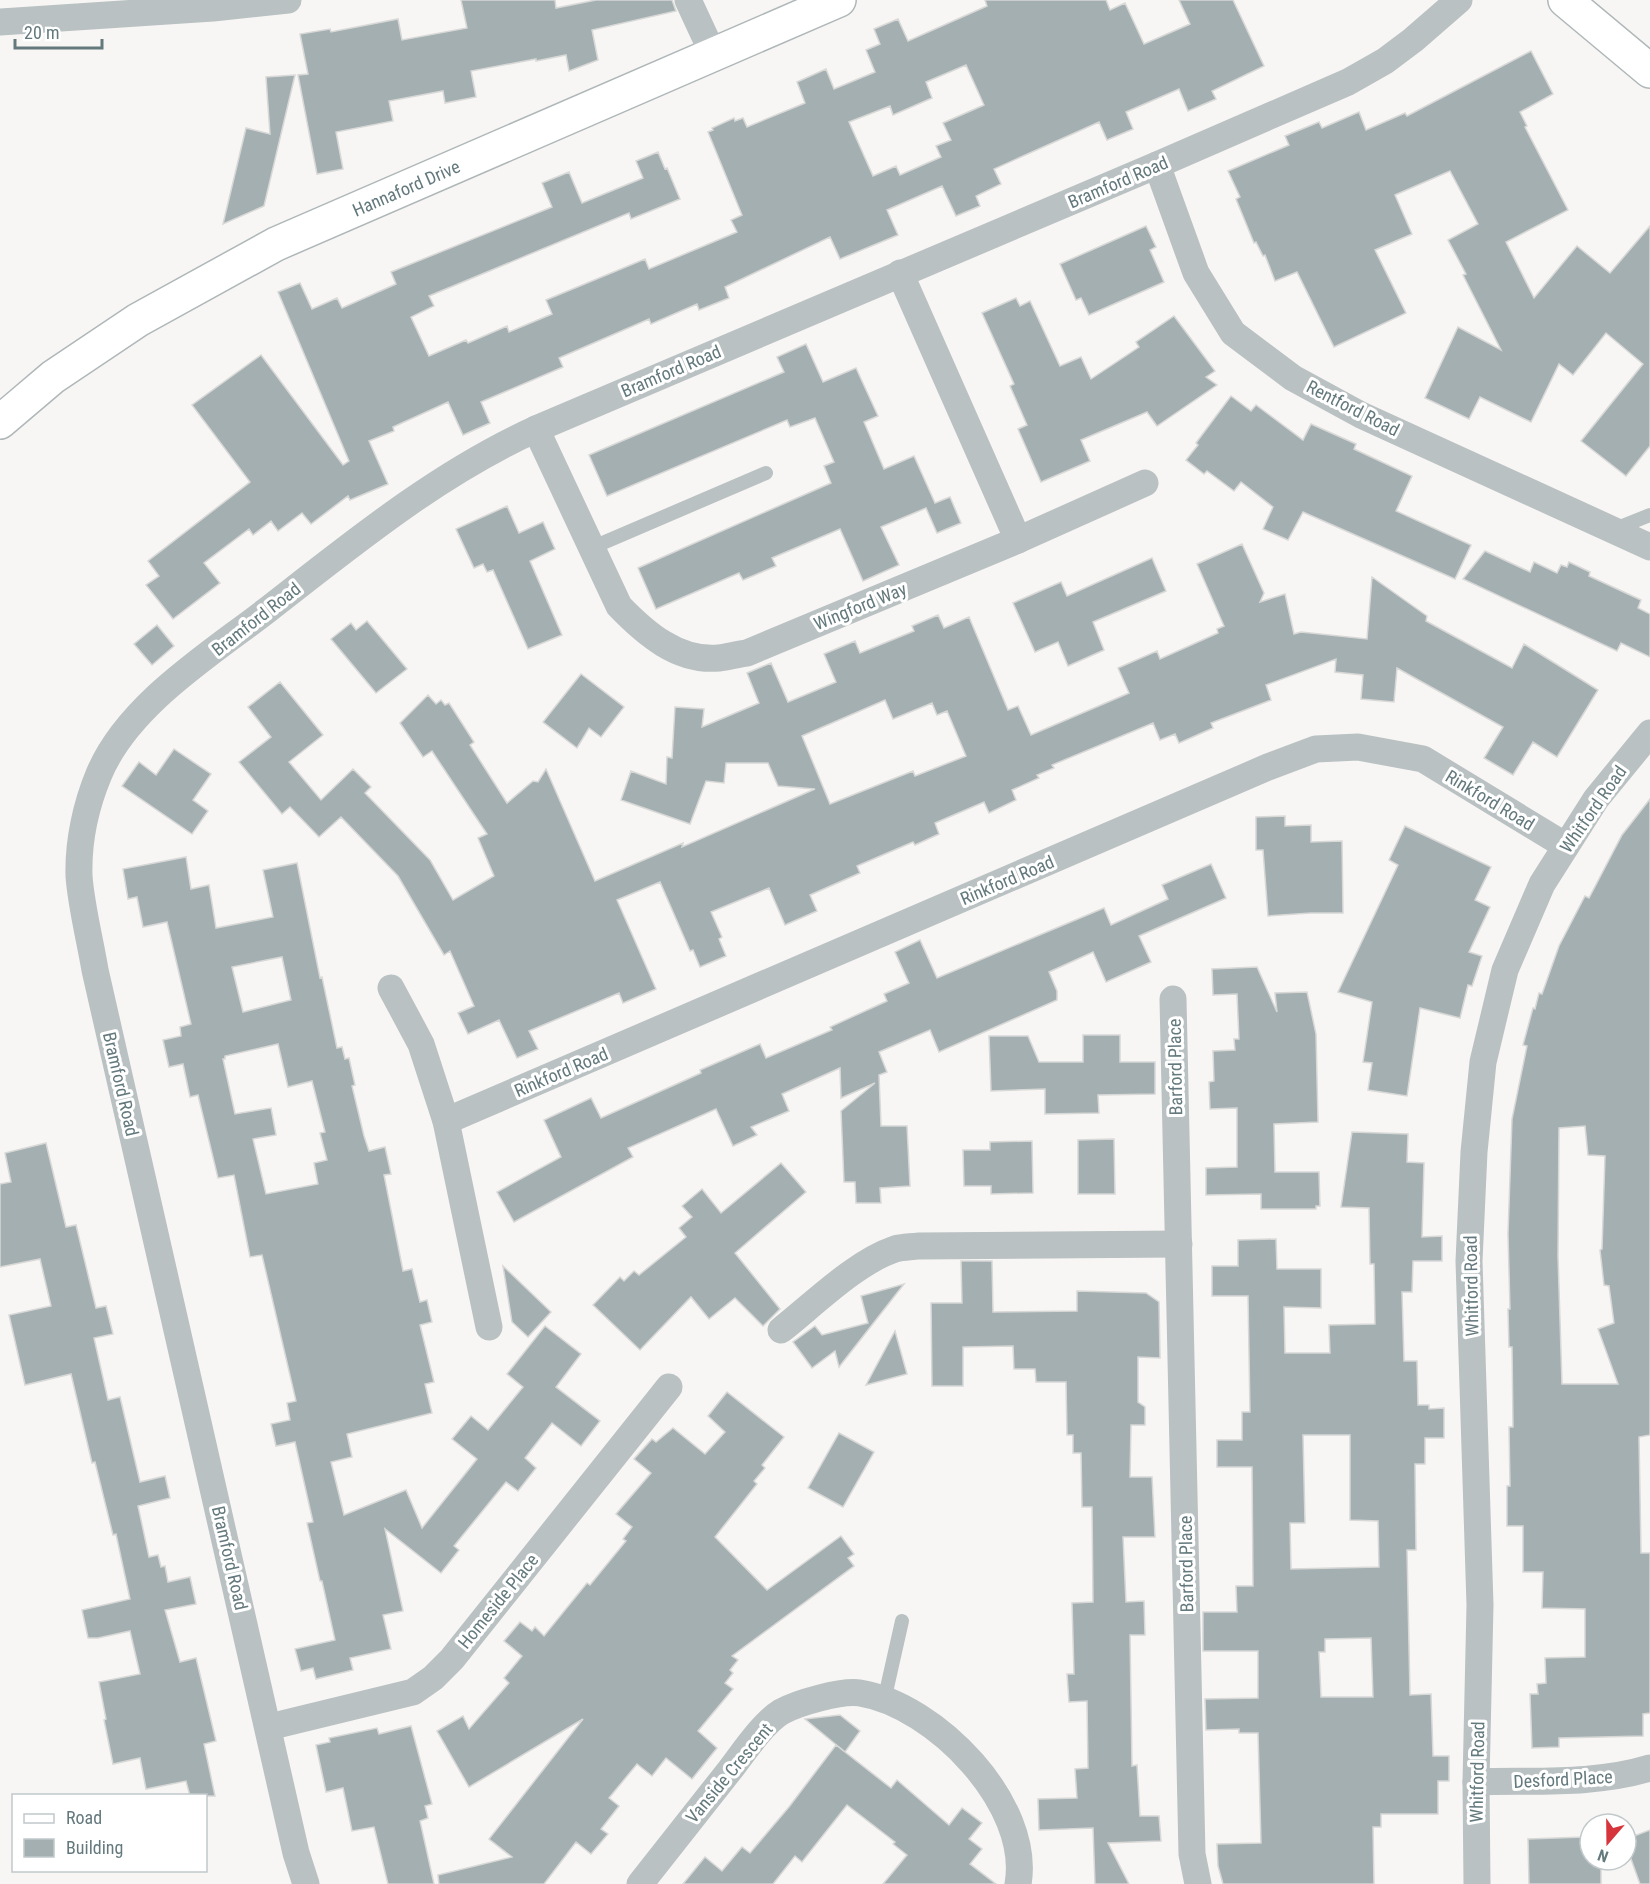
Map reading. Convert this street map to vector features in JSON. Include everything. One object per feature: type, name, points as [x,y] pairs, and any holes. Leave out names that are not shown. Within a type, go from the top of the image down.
[{"type":"street","points":[[0,22],[213,8],[288,0]]},
{"type":"street","points":[[688,0],[713,54]]},
{"type":"street","name":"Hannaford Drive","points":[[0,422],[53,377],[138,320],[276,244],[839,0]]},
{"type":"street","name":"Bramford Road","points":[[306,1884],[296,1853],[269,1726],[95,970],[79,877],[80,845],[88,807],[99,773],[121,735],[168,687],[392,513],[480,457],[537,429],[1348,82],[1385,61],[1459,0]]},
{"type":"street","points":[[1565,0],[1650,71]]},
{"type":"street","name":"Rentford Road","points":[[1157,165],[1196,273],[1233,333],[1293,378],[1361,414],[1650,547]]},
{"type":"street","points":[[900,273],[1018,540]]},
{"type":"street","name":"Wingford Way","points":[[537,429],[619,606],[640,628],[666,646],[693,656],[718,658],[747,652],[1018,540],[1145,483]]},
{"type":"street","name":"Whitford Road","points":[[1477,1884],[1476,1782],[1480,1605],[1469,1261],[1475,1140],[1483,1062],[1505,970],[1542,884],[1596,799],[1650,734]]},
{"type":"street","name":"Rinkford Road","points":[[446,1121],[1268,767],[1316,749],[1358,747],[1423,759],[1566,846]]},
{"type":"street","points":[[391,988],[421,1044],[446,1121],[489,1327]]},
{"type":"street","name":"Barford Place","points":[[1173,999],[1192,1854],[1198,1884]]},
{"type":"street","points":[[781,1330],[866,1264],[897,1248],[1179,1244]]},
{"type":"street","name":"Homeside Place","points":[[269,1726],[413,1692],[433,1678],[452,1659],[669,1387]]},
{"type":"street","name":"Vanside Crescent","points":[[640,1884],[754,1738],[780,1713],[811,1699],[858,1693],[897,1704],[935,1728],[973,1761],[1002,1805],[1016,1844],[1020,1874],[1018,1884]]},
{"type":"street","name":"Desford Place","points":[[1476,1782],[1626,1776],[1650,1768]]},
{"type":"lane","points":[[591,548],[766,473]]},
{"type":"lane","points":[[1614,530],[1650,514]]},
{"type":"lane","points":[[884,1701],[902,1622]]},
{"type":"building","points":[[461,0],[555,0],[556,8],[596,0],[672,0],[676,11],[592,30],[598,60],[569,71],[566,55],[536,61],[536,59],[471,71],[476,97],[445,103],[443,91],[389,101],[393,121],[336,132],[343,169],[317,174],[298,75],[308,74],[300,34],[330,29],[331,32],[398,19],[402,40],[467,28]]},
{"type":"building","points":[[985,0],[1106,0],[1110,10],[1125,3],[1144,44],[1190,24],[1179,0],[1233,0],[1264,66],[1212,91],[1216,99],[1188,111],[1179,89],[1126,112],[1133,129],[1107,140],[1099,122],[994,169],[1001,184],[976,196],[980,206],[956,216],[942,186],[887,210],[898,235],[840,259],[830,237],[725,287],[729,298],[699,310],[697,304],[651,324],[649,319],[559,358],[563,367],[481,402],[490,423],[463,435],[448,402],[393,427],[394,431],[369,441],[388,484],[350,500],[348,496],[311,524],[302,513],[278,531],[271,521],[253,535],[249,529],[204,563],[220,583],[173,619],[146,585],[159,576],[148,561],[250,482],[192,405],[261,355],[343,465],[349,461],[278,292],[300,283],[312,309],[337,298],[342,308],[396,284],[391,272],[552,207],[542,183],[569,172],[582,203],[643,178],[636,161],[658,152],[680,199],[631,219],[629,213],[429,296],[434,306],[411,317],[429,356],[466,340],[468,343],[507,326],[509,332],[552,314],[546,300],[645,259],[649,269],[737,232],[731,220],[742,215],[708,132],[713,130],[712,128],[734,118],[735,121],[743,118],[747,127],[805,103],[797,82],[826,69],[834,89],[875,72],[866,50],[880,44],[874,29],[898,19],[908,41],[987,6]],"holes":[[[966,65],[984,105],[943,123],[951,140],[936,146],[941,157],[900,175],[896,166],[873,176],[849,122],[890,106],[893,115],[932,98],[926,82]]]},
{"type":"building","points":[[1531,51],[1553,94],[1520,112],[1527,126],[1525,127],[1568,210],[1506,242],[1534,298],[1577,246],[1610,273],[1650,226],[1650,446],[1626,476],[1581,441],[1643,364],[1606,333],[1573,375],[1559,364],[1531,422],[1480,397],[1469,419],[1425,398],[1458,327],[1501,350],[1448,240],[1478,224],[1450,171],[1395,195],[1412,234],[1375,250],[1406,313],[1334,347],[1297,272],[1275,281],[1265,255],[1263,256],[1256,242],[1254,243],[1236,199],[1240,197],[1228,171],[1289,145],[1285,136],[1319,122],[1322,128],[1359,112],[1366,130],[1405,113],[1407,116]]},
{"type":"building","points":[[295,75],[264,206],[223,224],[246,128],[270,134],[266,77]]},
{"type":"building","points":[[1146,226],[1156,247],[1150,250],[1164,282],[1089,315],[1081,298],[1076,300],[1060,264]]},
{"type":"building","points":[[1016,298],[1020,306],[1030,301],[1060,366],[1081,357],[1091,379],[1139,347],[1136,342],[1174,316],[1215,371],[1206,377],[1217,385],[1157,426],[1147,412],[1081,440],[1090,461],[1041,482],[1018,429],[1027,425],[1010,386],[1014,384],[982,313]]},
{"type":"building","points":[[806,344],[823,382],[856,368],[878,416],[864,422],[884,469],[914,456],[935,503],[950,497],[961,523],[937,533],[926,508],[881,527],[899,565],[863,581],[840,529],[772,558],[776,566],[743,580],[739,573],[656,609],[638,568],[831,483],[824,466],[834,462],[815,418],[790,427],[787,420],[607,496],[589,455],[784,372],[777,357]]},
{"type":"building","points":[[1231,396],[1251,411],[1256,405],[1303,440],[1311,424],[1356,444],[1354,449],[1412,476],[1396,511],[1471,545],[1455,579],[1303,512],[1288,540],[1263,529],[1273,507],[1241,482],[1234,491],[1207,471],[1204,474],[1186,460]]},
{"type":"building","points":[[507,506],[519,533],[543,522],[555,549],[530,561],[562,635],[528,649],[493,570],[487,572],[483,564],[474,568],[456,529]]},
{"type":"building","points":[[1242,544],[1264,593],[1260,602],[1285,594],[1294,634],[1301,632],[1367,639],[1372,577],[1427,616],[1426,621],[1512,668],[1524,644],[1598,690],[1557,757],[1533,742],[1513,775],[1484,758],[1503,727],[1397,668],[1394,702],[1361,699],[1363,675],[1335,672],[1336,659],[1266,685],[1271,700],[1211,723],[1213,728],[1179,743],[1175,734],[1160,740],[1153,723],[1052,765],[1054,768],[1037,775],[1039,778],[1012,790],[1016,800],[989,813],[984,802],[935,823],[939,834],[915,845],[913,842],[857,866],[860,873],[810,895],[817,911],[785,925],[769,888],[711,912],[722,937],[719,939],[726,956],[700,967],[693,950],[690,951],[660,882],[617,900],[656,989],[623,1003],[619,993],[529,1031],[538,1049],[517,1058],[499,1020],[468,1034],[458,1013],[474,1006],[450,951],[444,955],[398,876],[341,817],[319,837],[290,807],[282,814],[239,762],[271,737],[248,707],[280,682],[323,735],[289,762],[321,800],[353,769],[371,787],[365,793],[430,860],[453,900],[494,876],[478,838],[487,834],[432,751],[423,757],[400,723],[428,695],[436,704],[441,700],[445,705],[449,703],[474,742],[470,745],[507,803],[533,781],[538,782],[546,769],[595,881],[683,843],[682,847],[815,789],[778,786],[768,763],[726,763],[724,783],[706,781],[690,824],[621,800],[631,771],[666,784],[667,757],[672,758],[675,707],[704,709],[702,727],[759,703],[747,673],[771,663],[788,702],[836,682],[824,654],[855,641],[860,653],[914,631],[912,626],[938,615],[944,628],[969,617],[1008,710],[1018,706],[1031,735],[1129,693],[1118,668],[1157,651],[1160,659],[1218,633],[1217,629],[1224,626],[1197,564]],"holes":[[[885,700],[893,719],[932,703],[937,715],[947,711],[966,756],[915,776],[913,771],[830,804],[802,736]]]},
{"type":"building","points":[[1485,551],[1530,572],[1534,562],[1557,573],[1561,565],[1567,567],[1569,562],[1590,572],[1589,576],[1641,600],[1638,608],[1650,614],[1650,657],[1621,643],[1617,651],[1463,579]]},
{"type":"building","points":[[1152,558],[1166,591],[1093,622],[1104,650],[1068,666],[1058,642],[1035,652],[1013,603],[1061,582],[1067,596]]},
{"type":"building","points":[[367,621],[407,669],[376,693],[331,639],[351,623],[356,630]]},
{"type":"building","points":[[157,625],[174,646],[152,665],[134,644]]},
{"type":"building","points":[[581,674],[624,707],[601,737],[589,728],[577,748],[543,722]]},
{"type":"building","points":[[174,749],[211,774],[193,800],[208,811],[192,834],[122,786],[139,762],[156,775]]},
{"type":"building","points":[[1650,799],[1650,1435],[1639,1437],[1641,1553],[1650,1553],[1650,1713],[1643,1714],[1643,1736],[1559,1738],[1559,1747],[1532,1748],[1530,1694],[1538,1694],[1537,1684],[1546,1683],[1545,1658],[1585,1657],[1585,1609],[1542,1608],[1543,1572],[1523,1572],[1523,1526],[1507,1526],[1507,1486],[1510,1486],[1509,1427],[1513,1427],[1512,1347],[1509,1347],[1508,1309],[1510,1309],[1508,1234],[1512,1119],[1527,1046],[1523,1045],[1533,1008],[1535,1009],[1539,993],[1542,994],[1559,946],[1585,896],[1589,898],[1622,835]],"holes":[[[1585,1126],[1588,1155],[1605,1156],[1602,1249],[1600,1250],[1604,1285],[1609,1286],[1614,1323],[1598,1329],[1618,1384],[1562,1384],[1558,1256],[1559,1128]]]},
{"type":"building","points":[[1285,816],[1285,826],[1311,825],[1311,842],[1342,841],[1343,913],[1268,916],[1263,850],[1256,850],[1256,817]]},
{"type":"building","points":[[1405,826],[1491,867],[1475,900],[1490,907],[1469,952],[1482,956],[1472,986],[1468,985],[1460,1018],[1420,1008],[1407,1096],[1368,1090],[1372,1063],[1363,1062],[1372,1002],[1338,992],[1398,865],[1389,860]]},
{"type":"building","points":[[186,857],[191,889],[209,885],[216,928],[273,917],[263,870],[297,863],[320,978],[322,977],[337,1048],[342,1047],[345,1059],[349,1058],[355,1085],[352,1086],[369,1151],[385,1147],[391,1174],[384,1175],[403,1271],[412,1269],[420,1302],[427,1300],[432,1322],[420,1325],[434,1382],[425,1384],[432,1413],[347,1434],[352,1457],[331,1462],[344,1515],[406,1490],[422,1528],[477,1459],[452,1439],[471,1416],[488,1430],[523,1387],[507,1374],[545,1326],[581,1354],[556,1387],[600,1421],[581,1446],[552,1423],[525,1458],[536,1468],[518,1491],[506,1482],[454,1546],[459,1550],[441,1573],[385,1529],[403,1611],[383,1615],[391,1649],[350,1658],[353,1670],[316,1679],[313,1668],[301,1671],[295,1649],[335,1640],[307,1523],[313,1522],[295,1442],[276,1446],[271,1424],[290,1420],[287,1403],[296,1401],[262,1255],[250,1257],[234,1175],[218,1178],[198,1095],[190,1097],[183,1064],[169,1067],[163,1040],[181,1036],[180,1027],[191,1024],[167,922],[143,927],[137,897],[128,899],[123,869]],"holes":[[[282,957],[291,1000],[243,1012],[232,967]],[[278,1044],[288,1087],[312,1081],[325,1132],[320,1133],[327,1160],[314,1163],[318,1184],[266,1194],[253,1139],[276,1135],[271,1108],[235,1114],[223,1059],[225,1056]]]},
{"type":"building","points":[[1211,864],[1226,898],[1139,936],[1151,962],[1106,982],[1093,952],[1049,972],[1057,991],[1057,1000],[939,1052],[930,1030],[879,1052],[887,1072],[879,1075],[881,1126],[907,1126],[910,1186],[880,1188],[881,1203],[856,1203],[855,1182],[844,1182],[841,1111],[875,1083],[841,1098],[840,1068],[782,1094],[789,1111],[751,1127],[757,1135],[733,1146],[716,1109],[628,1148],[633,1157],[514,1222],[497,1192],[561,1157],[544,1120],[591,1098],[601,1118],[760,1044],[766,1058],[832,1030],[830,1027],[887,1001],[884,994],[909,983],[895,952],[920,940],[937,978],[1104,908],[1111,925],[1168,899],[1162,885]]},
{"type":"building","points":[[1257,967],[1277,1012],[1275,993],[1307,992],[1316,1034],[1318,1122],[1274,1124],[1275,1172],[1319,1172],[1320,1206],[1316,1206],[1316,1209],[1261,1209],[1261,1194],[1206,1195],[1206,1168],[1237,1167],[1237,1108],[1210,1109],[1209,1082],[1214,1081],[1213,1051],[1235,1050],[1234,1039],[1239,1039],[1237,994],[1213,995],[1212,969]]},
{"type":"building","points":[[1083,1035],[1120,1035],[1120,1062],[1155,1062],[1155,1094],[1098,1095],[1099,1113],[1045,1114],[1045,1089],[991,1091],[989,1036],[1028,1036],[1039,1062],[1083,1062]]},
{"type":"building","points":[[1352,1132],[1408,1134],[1407,1162],[1424,1163],[1422,1237],[1442,1236],[1442,1261],[1413,1261],[1412,1292],[1402,1292],[1404,1361],[1417,1361],[1418,1405],[1429,1405],[1429,1409],[1444,1408],[1444,1438],[1425,1438],[1425,1464],[1415,1464],[1416,1550],[1407,1550],[1410,1695],[1431,1694],[1433,1756],[1449,1756],[1449,1781],[1438,1781],[1438,1814],[1381,1814],[1381,1827],[1373,1827],[1374,1884],[1223,1884],[1218,1866],[1217,1844],[1261,1843],[1258,1733],[1239,1733],[1239,1729],[1206,1730],[1205,1699],[1258,1698],[1258,1651],[1203,1651],[1203,1612],[1237,1612],[1236,1586],[1253,1586],[1252,1467],[1217,1467],[1217,1440],[1242,1440],[1242,1412],[1250,1412],[1248,1296],[1212,1296],[1212,1266],[1238,1266],[1238,1240],[1276,1239],[1277,1269],[1321,1269],[1321,1308],[1284,1307],[1285,1353],[1330,1353],[1329,1325],[1375,1324],[1374,1264],[1370,1264],[1369,1208],[1341,1207]],"holes":[[[1303,1435],[1350,1435],[1350,1520],[1378,1521],[1379,1567],[1291,1569],[1290,1523],[1305,1523]],[[1371,1638],[1373,1697],[1321,1697],[1319,1652],[1325,1652],[1325,1639]]]},
{"type":"building","points":[[1114,1139],[1115,1194],[1078,1194],[1078,1140]]},
{"type":"building","points":[[1032,1141],[1033,1193],[991,1194],[991,1186],[964,1186],[963,1150],[990,1150],[990,1142]]},
{"type":"building","points":[[46,1143],[66,1227],[76,1225],[96,1308],[106,1306],[113,1334],[94,1338],[108,1400],[120,1397],[140,1482],[165,1476],[170,1498],[138,1506],[149,1557],[158,1555],[161,1567],[165,1566],[168,1582],[190,1577],[196,1604],[165,1610],[180,1662],[196,1658],[216,1741],[204,1744],[215,1796],[189,1794],[186,1781],[146,1789],[140,1758],[113,1764],[99,1682],[140,1674],[130,1631],[88,1638],[82,1610],[130,1599],[116,1534],[113,1535],[95,1462],[92,1463],[71,1374],[25,1385],[9,1315],[51,1306],[40,1259],[0,1267],[0,1184],[11,1182],[5,1153]]},
{"type":"building","points":[[781,1163],[806,1192],[735,1253],[780,1309],[763,1326],[735,1298],[709,1319],[691,1297],[640,1350],[593,1305],[620,1277],[624,1281],[634,1271],[639,1275],[686,1237],[679,1228],[692,1217],[682,1206],[702,1189],[721,1213]]},
{"type":"building","points":[[961,1261],[992,1261],[993,1312],[1077,1311],[1077,1291],[1146,1293],[1159,1302],[1160,1358],[1138,1357],[1138,1402],[1145,1407],[1145,1425],[1131,1425],[1130,1477],[1152,1477],[1155,1537],[1123,1537],[1126,1602],[1144,1601],[1145,1635],[1130,1635],[1132,1766],[1137,1765],[1140,1816],[1159,1816],[1161,1841],[1108,1843],[1129,1884],[1095,1884],[1093,1828],[1039,1830],[1038,1799],[1077,1798],[1075,1769],[1088,1768],[1087,1701],[1069,1702],[1067,1674],[1074,1674],[1072,1603],[1093,1602],[1092,1507],[1082,1507],[1081,1453],[1073,1453],[1073,1435],[1067,1435],[1066,1382],[1036,1382],[1035,1369],[1014,1369],[1013,1346],[963,1347],[963,1386],[932,1386],[931,1303],[962,1303]]},
{"type":"building","points":[[503,1266],[551,1312],[528,1337],[512,1322]]},
{"type":"building","points":[[904,1284],[839,1367],[835,1351],[812,1368],[793,1342],[815,1326],[822,1335],[868,1323],[861,1296]]},
{"type":"building","points":[[895,1331],[907,1374],[866,1385]]},
{"type":"building","points":[[727,1392],[784,1437],[762,1465],[765,1468],[754,1481],[757,1484],[715,1537],[767,1590],[841,1536],[854,1554],[848,1558],[854,1566],[732,1656],[738,1660],[730,1670],[733,1673],[725,1683],[733,1689],[698,1731],[717,1748],[692,1779],[666,1758],[652,1776],[637,1764],[609,1798],[619,1806],[601,1829],[608,1834],[591,1854],[576,1842],[544,1884],[439,1884],[438,1875],[512,1857],[489,1839],[583,1719],[469,1787],[437,1731],[463,1716],[469,1729],[509,1683],[504,1678],[522,1656],[504,1641],[520,1622],[532,1631],[535,1627],[544,1636],[587,1583],[590,1585],[626,1541],[623,1539],[632,1527],[616,1514],[651,1473],[634,1459],[652,1439],[656,1442],[673,1428],[705,1454],[725,1432],[708,1416]]},
{"type":"building","points":[[839,1433],[874,1452],[843,1507],[808,1488]]},
{"type":"building","points":[[840,1715],[860,1731],[845,1752],[805,1719]]},
{"type":"building","points":[[411,1726],[432,1804],[425,1806],[428,1818],[420,1821],[434,1884],[388,1884],[374,1827],[352,1831],[343,1788],[326,1792],[316,1745],[330,1742],[329,1738],[377,1728],[379,1734]]},
{"type":"building","points":[[836,1745],[891,1788],[897,1780],[949,1825],[962,1808],[982,1823],[969,1839],[982,1849],[970,1864],[996,1884],[883,1884],[907,1855],[893,1844],[895,1842],[847,1805],[802,1862],[795,1856],[773,1884],[683,1884],[705,1857],[722,1871],[742,1847],[750,1853],[789,1807]]},
{"type":"building","points":[[1650,1830],[1650,1884],[1640,1884],[1636,1872],[1638,1872],[1638,1834]]},
{"type":"building","points":[[1578,1837],[1578,1872],[1601,1872],[1601,1884],[1529,1884],[1528,1839]]}]
